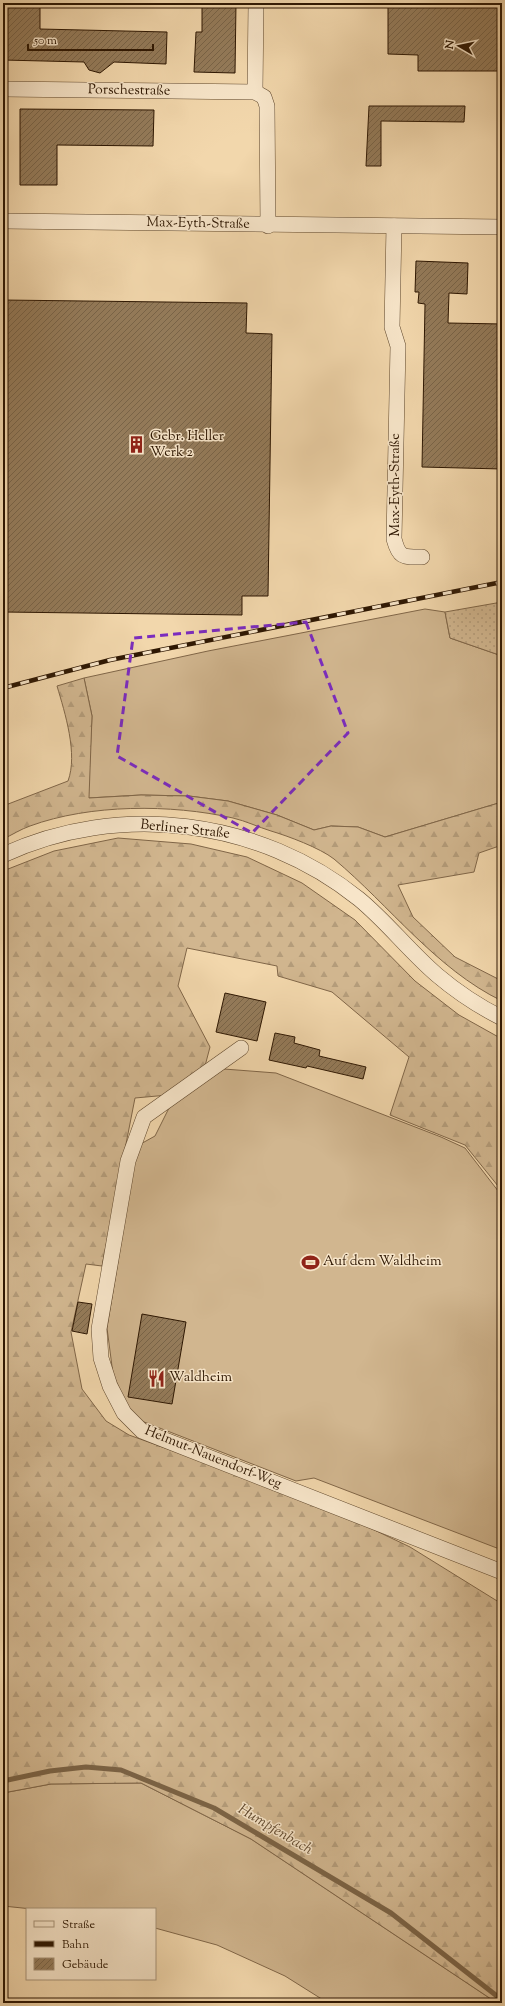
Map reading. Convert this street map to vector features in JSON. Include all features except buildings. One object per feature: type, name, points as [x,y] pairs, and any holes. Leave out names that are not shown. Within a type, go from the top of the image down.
[{"type":"street","points":[[256,3],[255,92],[264,97],[267,106],[268,226]]},
{"type":"street","name":"Porschestraße","points":[[3,89],[255,92]]},
{"type":"street","name":"Max-Eyth-Straße","points":[[3,221],[268,226],[502,227]]},
{"type":"street","name":"Max-Eyth-Straße","points":[[394,226],[392,327],[398,346],[394,539],[398,551],[405,557],[422,557]]},
{"type":"street","name":"Berliner Straße","points":[[3,855],[40,840],[110,825],[163,824],[215,830],[237,836],[281,851],[315,868],[334,881],[377,915],[436,975],[468,1000],[502,1018]]},
{"type":"street","name":"Helmut-Nauendorf-Weg","points":[[241,1048],[144,1117],[128,1161],[99,1329],[101,1358],[110,1386],[124,1413],[142,1432],[502,1572]]},
{"type":"highlighted area","points":[[306,622],[348,733],[252,833],[117,756],[133,638]]},
{"type":"green space","points":[[502,602],[502,656],[450,638],[445,612]]},
{"type":"green space","points":[[425,609],[445,612],[450,638],[502,656],[502,802],[385,837],[358,827],[331,826],[314,830],[277,815],[228,801],[189,796],[141,795],[88,798],[92,716],[84,678],[208,651]]},
{"type":"green space","points":[[84,678],[92,716],[89,798],[141,795],[189,796],[228,801],[277,815],[314,830],[331,826],[358,827],[385,837],[502,802],[502,845],[479,853],[474,872],[398,885],[413,917],[455,957],[502,981],[502,1001],[478,988],[456,972],[414,936],[355,877],[334,859],[304,843],[243,821],[209,813],[184,810],[131,808],[104,810],[53,819],[27,827],[3,839],[3,806],[68,781],[72,759],[71,746],[67,721],[57,686]]},
{"type":"green space","points":[[118,838],[191,844],[247,857],[302,883],[355,920],[415,981],[459,1015],[502,1039],[502,1191],[465,1145],[390,1115],[409,1057],[332,992],[278,976],[277,966],[187,948],[178,986],[210,1047],[205,1066],[168,1095],[135,1098],[102,1266],[86,1264],[71,1332],[82,1389],[106,1421],[129,1435],[320,1504],[410,1547],[502,1604],[502,2003],[497,2003],[251,1839],[141,1783],[51,1784],[3,1793],[3,871],[54,851]]},
{"type":"green space","name":"Auf dem Waldheim","points":[[224,1069],[276,1073],[441,1137],[465,1148],[502,1196],[502,1550],[314,1478],[296,1481],[139,1420],[127,1406],[113,1374],[107,1328],[137,1146],[155,1136],[170,1106]]},
{"type":"green space","points":[[141,1783],[251,1839],[497,2003],[328,2003],[285,1976],[217,1945],[156,1928],[156,1908],[26,1908],[3,1906],[3,1793],[51,1784]]},
{"type":"waterway","name":"Humpfenbach","points":[[3,1781],[50,1771],[86,1767],[121,1770],[214,1808],[391,1913],[502,2000]]},
{"type":"railway","points":[[3,688],[110,660],[502,582]]},
{"type":"place","name":"Gebr. Heller Werk 2","points":[[137,445]]},
{"type":"place","name":"Auf dem Waldheim","points":[[310,1262]]},
{"type":"place","name":"Waldheim","points":[[156,1378]]}]
